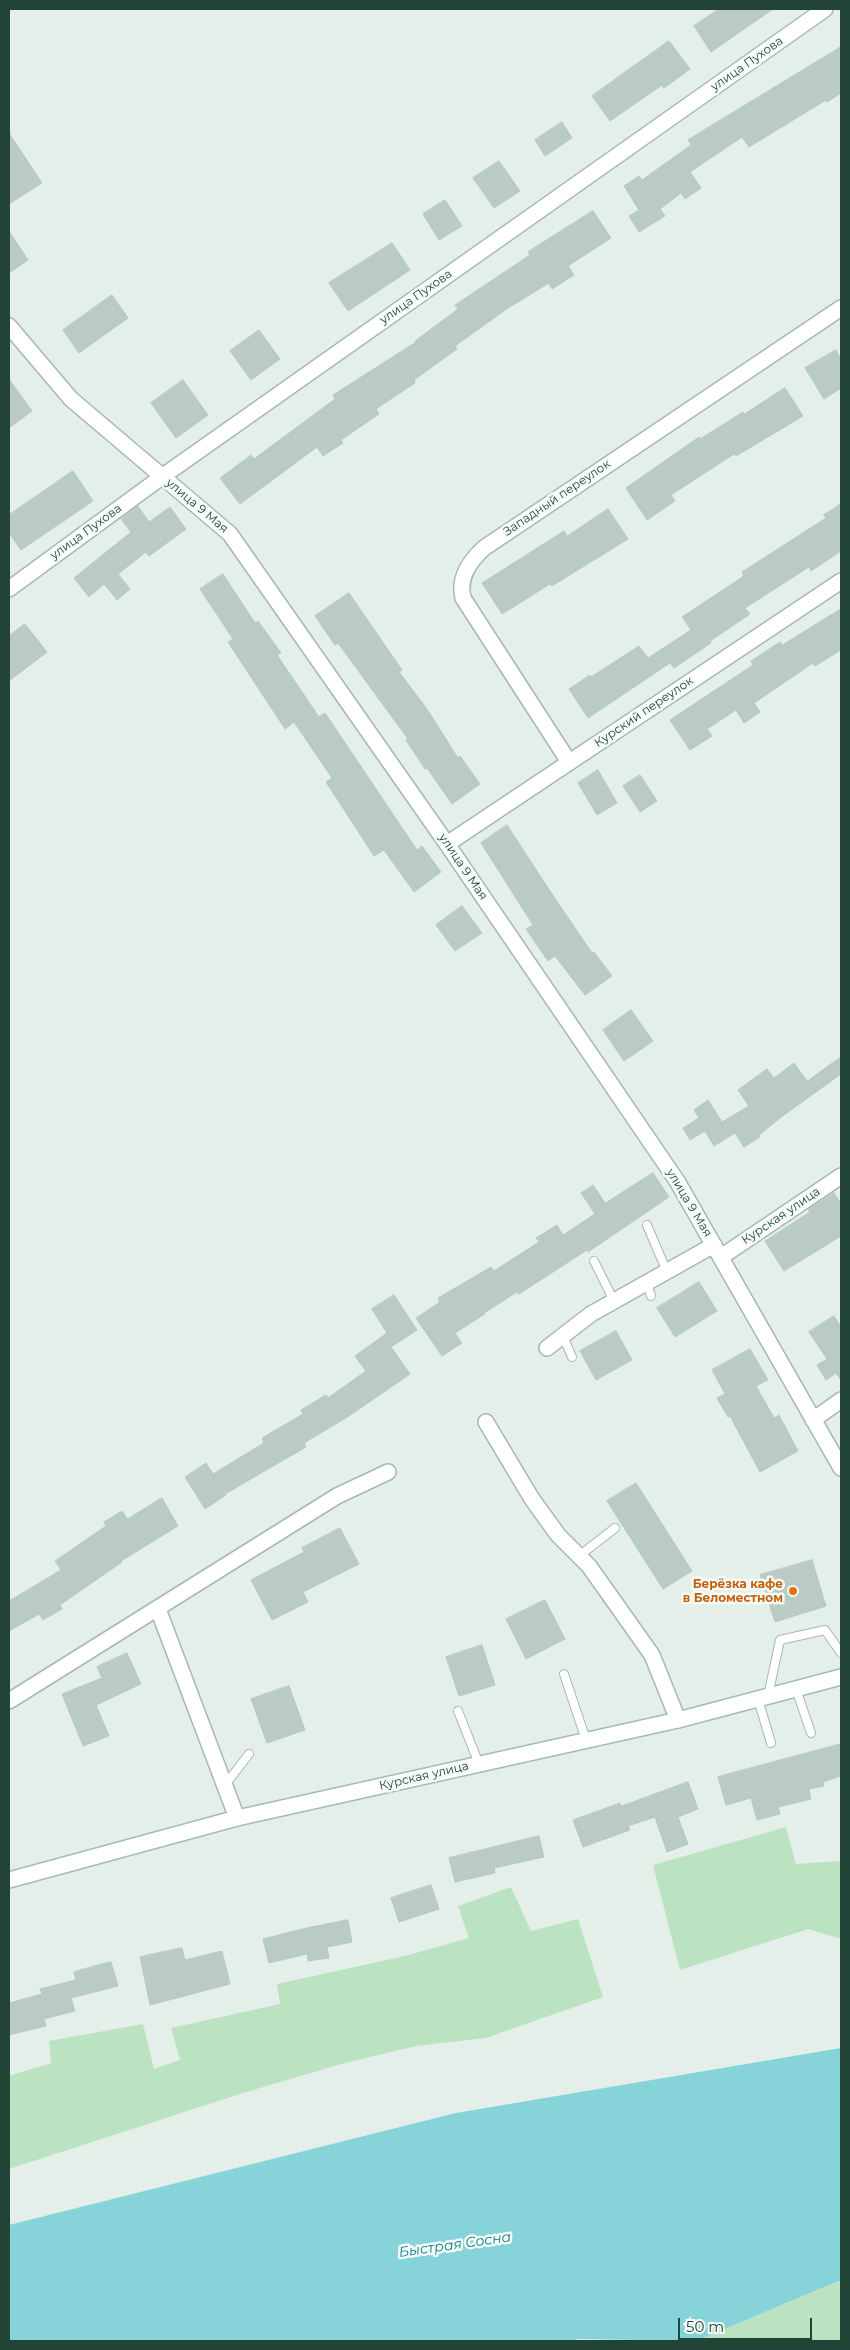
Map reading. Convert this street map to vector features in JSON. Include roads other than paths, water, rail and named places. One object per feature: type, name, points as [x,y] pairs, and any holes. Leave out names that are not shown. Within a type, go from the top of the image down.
[{"type":"street","name":"улица Пухова","points":[[9,589],[163,476],[825,9]]},
{"type":"street","name":"Западный переулок","points":[[569,762],[463,598],[462,584],[470,562],[484,548],[841,308]]},
{"type":"street","name":"улица 9 Мая","points":[[9,326],[71,399],[230,534],[447,844],[677,1181],[841,1468]]},
{"type":"street","name":"Курский переулок","points":[[447,844],[841,581]]},
{"type":"street","name":"Курская улица","points":[[547,1348],[591,1314],[614,1301],[649,1289],[667,1272],[717,1251],[841,1176]]},
{"type":"street","points":[[813,1420],[841,1400]]},
{"type":"street","points":[[486,1422],[532,1499],[558,1535],[589,1566],[652,1655],[678,1720]]},
{"type":"street","points":[[9,1701],[337,1496],[388,1472]]},
{"type":"street","points":[[158,1609],[237,1818]]},
{"type":"street","name":"Курская улица","points":[[9,1880],[237,1818],[678,1720],[841,1677]]},
{"type":"lane","points":[[646,1225],[667,1272]]},
{"type":"lane","points":[[594,1261],[614,1301]]},
{"type":"lane","points":[[563,1336],[572,1357]]},
{"type":"lane","points":[[579,1556],[615,1528]]},
{"type":"lane","points":[[771,1743],[763,1697],[780,1640],[825,1630],[841,1653]]},
{"type":"lane","points":[[564,1674],[586,1740]]},
{"type":"lane","points":[[796,1689],[811,1733]]},
{"type":"lane","points":[[458,1711],[479,1764]]},
{"type":"lane","points":[[225,1785],[250,1754]]},
{"type":"water","name":"Быстрая Сосна","points":[[841,2048],[841,2280],[696,2341],[577,2339],[574,2341],[9,2341],[9,2225],[456,2113]]},
{"type":"place","name":"Берёзка кафе в Беломестном","points":[[793,1591]]}]
